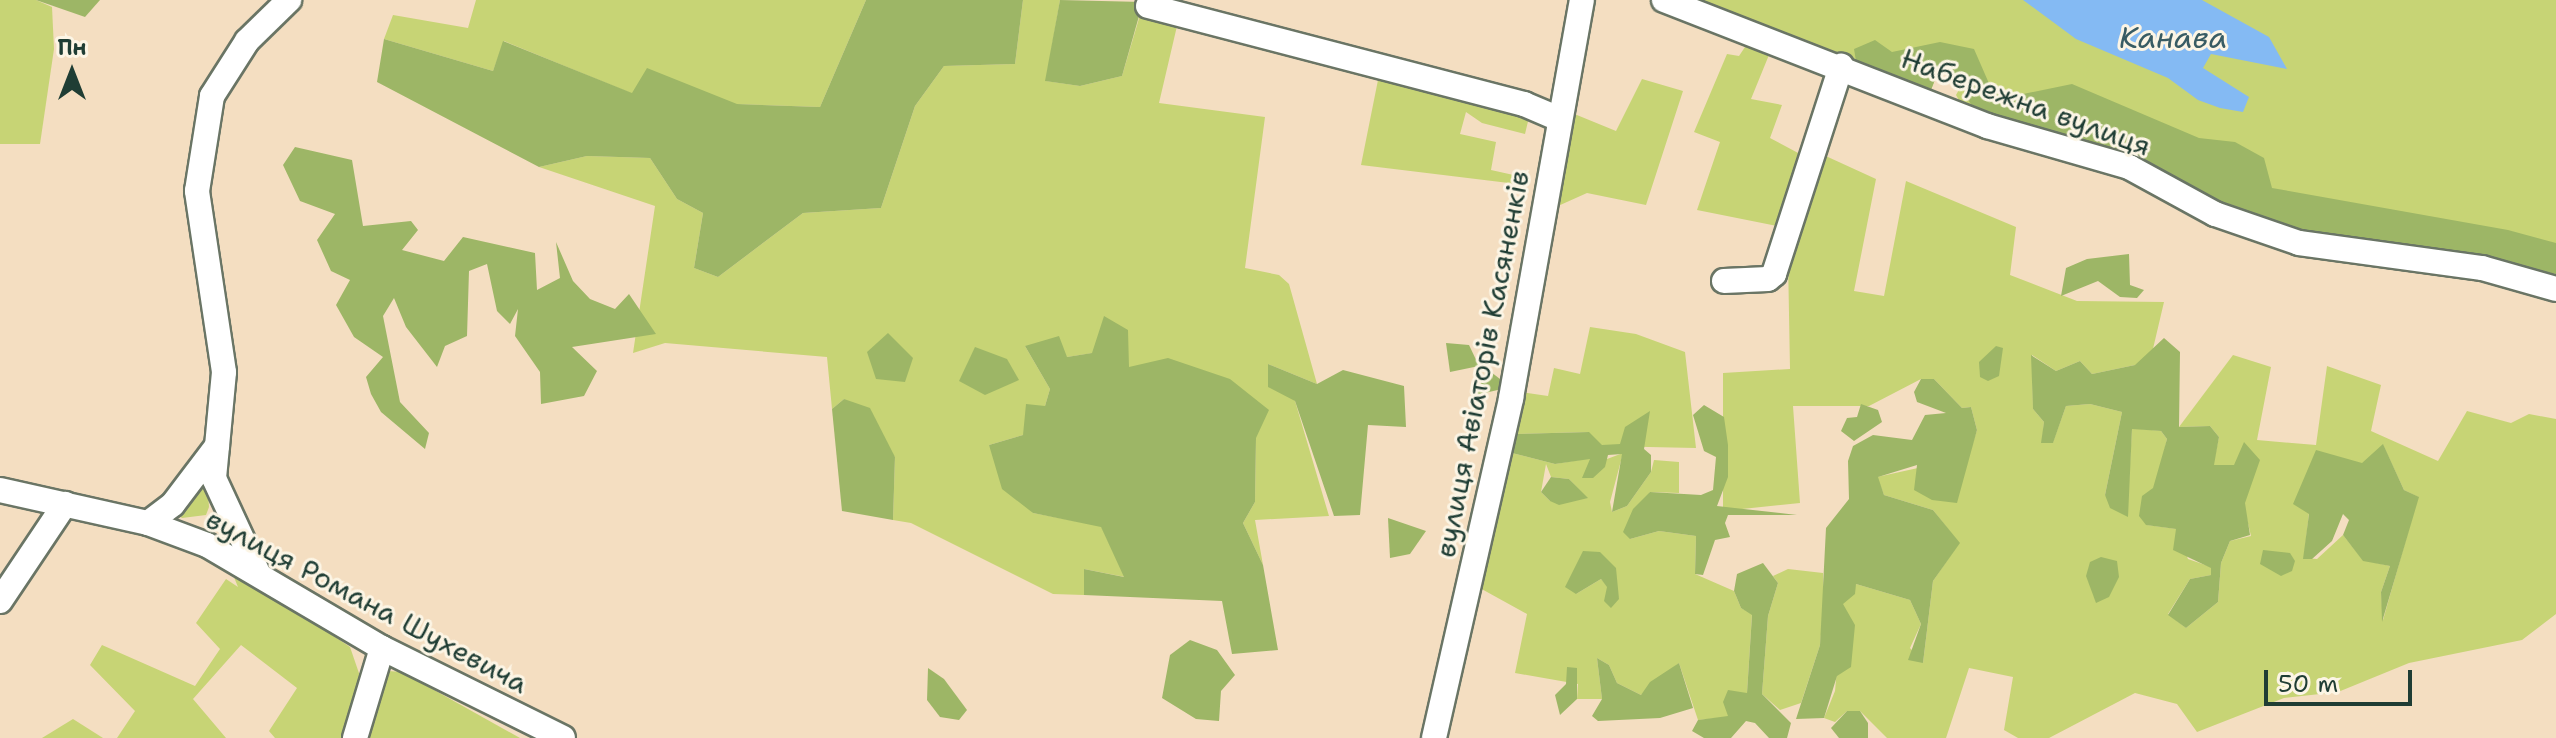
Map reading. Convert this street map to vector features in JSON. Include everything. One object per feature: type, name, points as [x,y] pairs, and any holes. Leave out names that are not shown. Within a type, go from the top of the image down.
[{"type":"street","points":[[258,573],[217,488],[217,446],[224,372],[200,226],[203,131],[212,96],[247,41],[289,0]]},
{"type":"street","name":"вулиця Авіаторів Касяненків","points":[[1434,738],[1511,398],[1582,0]]},
{"type":"street","name":"Набережна вулиця","points":[[1664,0],[1841,66],[1987,126],[2129,167],[2215,214],[2299,243],[2482,268],[2556,289]]},
{"type":"street","points":[[1148,6],[1524,104],[1559,119]]},
{"type":"street","points":[[1724,281],[1768,279],[1774,274],[1841,66]]},
{"type":"street","points":[[148,523],[173,504],[217,446]]},
{"type":"street","name":"вулиця Романа Шухевича","points":[[0,490],[148,523],[207,545],[382,648],[563,738]]},
{"type":"street","points":[[0,601],[65,504]]},
{"type":"street","points":[[355,738],[382,648]]},
{"type":"green space","points":[[0,0],[36,0],[52,7],[54,49],[40,144],[0,144]]},
{"type":"green space","points":[[36,0],[100,0],[85,17]]},
{"type":"green space","points":[[476,0],[866,0],[820,107],[733,104],[711,95],[633,94],[504,41],[493,71],[384,39],[393,15],[468,28]]},
{"type":"green space","points":[[866,0],[1023,0],[1015,64],[944,66],[915,106],[881,208],[803,213],[718,277],[694,268],[703,213],[677,199],[650,158],[587,156],[539,167],[377,82],[384,39],[493,71],[503,41],[632,93],[647,68],[737,104],[820,107]]},
{"type":"green space","points":[[1023,0],[1060,0],[1046,81],[1080,86],[1122,76],[1140,15],[1177,26],[1159,103],[1265,117],[1245,268],[1279,275],[1289,284],[1317,384],[1268,364],[1295,401],[1329,516],[1255,520],[1263,565],[1243,523],[1255,502],[1256,438],[1128,367],[1093,353],[1067,357],[1025,346],[1050,389],[1045,406],[1023,435],[989,445],[1033,513],[1101,526],[1125,577],[1084,569],[1084,595],[1053,594],[911,523],[893,520],[895,457],[844,399],[832,409],[827,357],[665,343],[633,353],[655,206],[539,167],[587,156],[650,158],[677,199],[703,213],[694,268],[718,277],[803,213],[881,208],[915,106],[944,66],[1015,64]]},
{"type":"green space","points":[[1060,0],[1143,2],[1122,76],[1080,86],[1045,81]]},
{"type":"green space","points":[[1683,0],[2556,0],[2556,274],[2431,247],[2308,236],[1961,104],[1956,95],[1965,79],[1940,67],[1929,95]]},
{"type":"green space","points":[[1875,40],[1892,52],[1940,42],[1974,49],[1991,88],[2013,96],[2072,84],[2199,138],[2235,142],[2264,158],[2272,188],[2508,230],[2556,243],[2556,274],[2431,247],[2308,236],[1975,110],[1964,94],[1965,79],[1940,67],[1929,95],[1857,67],[1854,49]]},
{"type":"green space","points":[[1749,41],[1771,50],[1751,99],[1782,105],[1770,138],[1800,154],[1777,226],[1697,210],[1720,142],[1694,132],[1727,54],[1739,56]]},
{"type":"green space","points":[[1379,75],[1530,113],[1525,134],[1482,123],[1466,112],[1460,134],[1496,142],[1491,170],[1518,176],[1517,184],[1361,165]]},
{"type":"green space","points":[[1642,79],[1683,91],[1646,205],[1587,193],[1558,206],[1572,113],[1616,131]]},
{"type":"green space","points":[[295,147],[352,160],[363,226],[411,221],[418,230],[402,250],[444,261],[463,237],[535,253],[537,290],[560,278],[556,242],[573,281],[590,299],[615,309],[629,294],[656,334],[572,347],[597,371],[584,396],[541,404],[540,372],[515,336],[518,309],[510,324],[497,311],[487,264],[469,271],[467,336],[445,346],[437,367],[406,327],[394,298],[383,316],[400,402],[429,433],[425,449],[381,412],[371,394],[366,377],[383,357],[354,337],[336,305],[350,280],[331,271],[317,240],[335,214],[300,201],[283,165]]},
{"type":"green space","points":[[1817,152],[1876,179],[1854,291],[1884,296],[1906,181],[2016,227],[2010,275],[2077,301],[2164,302],[2148,370],[2135,365],[2092,374],[2080,361],[2056,371],[2032,355],[2033,409],[2044,422],[2042,443],[2053,442],[2066,406],[2090,404],[2122,412],[2105,495],[2127,516],[2132,428],[2161,431],[2167,439],[2147,525],[2177,529],[2188,559],[2211,567],[2211,575],[2190,579],[2168,614],[2186,628],[2218,602],[2221,563],[2230,541],[2251,536],[2234,465],[2213,465],[2219,437],[2210,426],[2179,427],[2233,355],[2271,367],[2257,440],[2316,445],[2327,366],[2381,385],[2371,431],[2438,461],[2467,411],[2511,423],[2529,414],[2556,419],[2556,614],[2522,640],[2409,663],[2338,692],[2284,698],[2197,732],[2177,704],[2135,693],[2049,738],[2018,738],[2004,730],[2013,677],[1969,668],[1946,738],[1887,738],[1860,711],[1847,711],[1835,722],[1824,718],[1835,691],[1843,603],[1856,584],[1910,600],[1921,624],[1910,648],[1923,663],[1933,581],[1959,543],[1933,510],[1884,495],[1877,477],[1968,457],[1977,430],[1971,407],[1962,408],[1934,379],[1921,379],[1869,406],[1793,406],[1800,503],[1723,511],[1723,373],[1790,369],[1788,259]],"holes":[[[2383,445],[2404,490],[2418,497],[2383,620],[2381,592],[2390,566],[2363,560],[2343,535],[2317,559],[2304,558],[2309,513]]]},
{"type":"green space","points":[[2129,254],[2130,285],[2144,290],[2137,298],[2120,297],[2098,281],[2061,296],[2066,268],[2087,259]]},
{"type":"green space","points":[[1104,316],[1128,330],[1129,367],[1168,358],[1230,379],[1269,410],[1256,438],[1255,502],[1243,523],[1263,565],[1278,650],[1232,654],[1222,601],[1084,595],[1084,569],[1124,577],[1101,527],[1033,513],[1002,489],[989,445],[1023,435],[1026,404],[1045,406],[1050,389],[1025,346],[1059,336],[1067,357],[1092,353]]},
{"type":"green space","points":[[1590,327],[1636,334],[1685,352],[1696,448],[1602,446],[1588,432],[1516,434],[1521,392],[1548,396],[1554,368],[1580,374]]},
{"type":"green space","points":[[888,333],[913,358],[905,382],[876,379],[867,352]]},
{"type":"green space","points":[[2164,338],[2180,352],[2179,427],[2210,426],[2219,437],[2214,465],[2234,465],[2244,442],[2260,460],[2245,503],[2250,535],[2230,541],[2221,563],[2218,602],[2186,628],[2168,615],[2190,579],[2211,575],[2211,568],[2173,550],[2176,529],[2146,525],[2139,516],[2142,496],[2153,488],[2167,439],[2161,431],[2132,429],[2128,517],[2110,508],[2105,495],[2122,412],[2090,404],[2066,406],[2053,443],[2041,443],[2044,422],[2033,409],[2031,355],[2056,371],[2080,361],[2092,374],[2135,365]]},
{"type":"green space","points":[[1446,343],[1469,345],[1479,366],[1450,372]]},
{"type":"green space","points":[[1996,346],[2003,348],[1999,376],[1988,381],[1980,377],[1979,362]]},
{"type":"green space","points":[[975,347],[1007,359],[1019,380],[985,395],[959,381]]},
{"type":"green space","points":[[1268,364],[1317,384],[1343,370],[1404,386],[1406,427],[1368,425],[1360,515],[1334,516],[1295,401],[1268,387]]},
{"type":"green space","points":[[1487,369],[1500,379],[1502,389],[1476,395]]},
{"type":"green space","points":[[1921,379],[1934,379],[1962,408],[1971,407],[1977,430],[1957,503],[1932,500],[1914,490],[1917,465],[1878,477],[1884,495],[1933,510],[1960,543],[1933,581],[1923,663],[1908,660],[1921,624],[1910,600],[1856,584],[1855,594],[1843,604],[1855,625],[1851,667],[1837,676],[1824,718],[1796,719],[1820,645],[1826,528],[1849,499],[1848,461],[1853,446],[1873,435],[1912,440],[1925,415],[1946,413],[1917,402],[1914,392]]},
{"type":"green space","points":[[844,399],[870,408],[895,457],[893,520],[842,511],[832,409]]},
{"type":"green space","points":[[1861,404],[1878,410],[1882,422],[1854,441],[1841,431],[1847,418],[1857,417]]},
{"type":"green space","points":[[1704,405],[1724,417],[1728,445],[1728,477],[1717,506],[1797,515],[1728,515],[1725,523],[1730,537],[1715,540],[1703,575],[1695,574],[1696,536],[1659,531],[1630,539],[1623,532],[1633,509],[1650,492],[1701,495],[1713,490],[1716,457],[1704,451],[1693,415]]},
{"type":"green space","points":[[1650,411],[1644,449],[1651,455],[1651,472],[1627,506],[1612,512],[1622,454],[1608,455],[1605,467],[1593,478],[1582,478],[1590,459],[1555,464],[1512,453],[1516,434],[1589,432],[1602,445],[1620,444],[1625,427]]},
{"type":"green space","points":[[2383,444],[2404,490],[2419,497],[2382,622],[2381,592],[2390,566],[2363,561],[2343,535],[2349,520],[2343,514],[2332,541],[2312,559],[2303,559],[2309,514],[2293,504],[2316,450],[2362,463]]},
{"type":"green space","points":[[1512,453],[1555,464],[1591,458],[1591,465],[1623,453],[1610,502],[1612,512],[1627,506],[1651,472],[1654,460],[1679,462],[1679,493],[1650,492],[1630,539],[1659,531],[1696,536],[1695,574],[1734,591],[1741,608],[1752,614],[1747,693],[1729,717],[1698,720],[1679,663],[1641,695],[1617,683],[1609,665],[1597,658],[1602,699],[1577,699],[1578,684],[1515,673],[1527,614],[1478,587]],"holes":[[[1546,464],[1551,477],[1569,479],[1587,498],[1550,501],[1541,492]],[[1599,552],[1619,599],[1601,579],[1576,594]]]},
{"type":"green space","points":[[206,465],[209,507],[206,515],[182,518],[178,515]]},
{"type":"green space","points":[[1551,477],[1569,479],[1588,498],[1559,505],[1550,501],[1541,492]]},
{"type":"green space","points":[[1388,518],[1426,531],[1410,554],[1390,558]]},
{"type":"green space","points":[[2263,550],[2290,553],[2295,561],[2292,571],[2281,576],[2260,564]]},
{"type":"green space","points":[[1583,551],[1600,552],[1616,568],[1619,599],[1611,608],[1604,601],[1607,587],[1601,579],[1576,594],[1565,587]]},
{"type":"green space","points":[[2101,557],[2117,561],[2119,577],[2109,597],[2096,603],[2086,576],[2090,562]]},
{"type":"green space","points":[[1763,563],[1778,583],[1768,616],[1762,694],[1791,723],[1787,738],[1769,738],[1755,723],[1746,721],[1731,738],[1704,738],[1692,731],[1698,720],[1728,716],[1723,702],[1728,690],[1747,693],[1752,615],[1741,608],[1734,591],[1737,574]]},
{"type":"green space","points":[[229,565],[350,647],[361,679],[347,738],[275,738],[269,731],[297,688],[241,645],[193,699],[226,738],[117,738],[135,711],[90,665],[102,645],[195,686],[220,649],[196,623],[226,579],[238,587]]},
{"type":"green space","points":[[1788,569],[1823,573],[1823,612],[1820,645],[1801,703],[1780,710],[1762,694],[1768,616],[1778,583],[1773,576]]},
{"type":"green space","points":[[1190,640],[1217,650],[1235,675],[1221,691],[1219,721],[1196,719],[1162,698],[1170,655]]},
{"type":"green space","points":[[1597,658],[1609,665],[1617,683],[1641,695],[1650,682],[1679,663],[1693,708],[1660,718],[1598,721],[1592,716],[1602,699]]},
{"type":"green space","points":[[1567,667],[1577,668],[1577,699],[1560,715],[1555,695],[1566,684]]},
{"type":"green space","points":[[928,668],[944,679],[967,710],[959,720],[940,717],[927,700]]},
{"type":"green space","points":[[388,671],[402,672],[520,738],[366,738]]},
{"type":"green space","points":[[1847,711],[1860,711],[1868,723],[1868,738],[1839,738],[1831,728]]},
{"type":"green space","points":[[73,719],[103,738],[42,738]]},
{"type":"water","name":"Канава","points":[[2023,0],[2202,0],[2269,37],[2287,69],[2211,54],[2203,68],[2249,97],[2243,112],[2220,108],[2198,100],[2168,78],[2076,39]]}]
